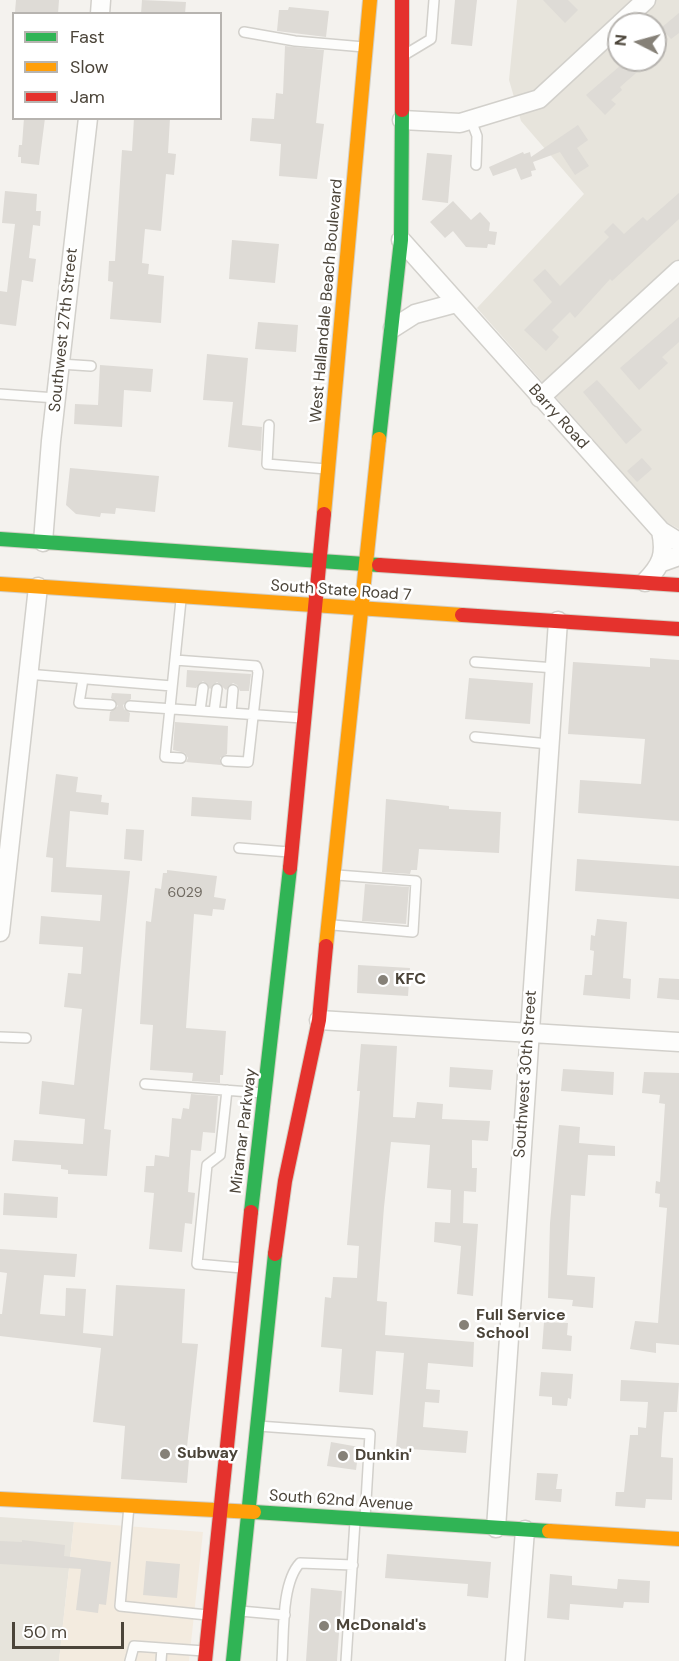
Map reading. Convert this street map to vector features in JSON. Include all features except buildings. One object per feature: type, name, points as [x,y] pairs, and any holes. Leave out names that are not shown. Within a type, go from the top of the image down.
[{"type":"main road","name":"West Hallandale Beach Boulevard","points":[[316,605],[370,0]]},
{"type":"main road","points":[[233,1661],[267,1309],[285,1181],[319,1020],[361,608],[393,328],[401,240],[402,0]]},
{"type":"main road","points":[[388,102],[391,111],[402,120]]},
{"type":"main road","name":"South State Road 7","points":[[0,539],[679,585]]},
{"type":"main road","name":"South State Road 7","points":[[0,584],[679,629]]},
{"type":"main road","name":"Miramar Parkway","points":[[205,1656],[316,605]]},
{"type":"main road","name":"South 62nd Avenue","points":[[0,1499],[219,1510],[679,1539]]},
{"type":"street","points":[[634,12],[646,0]]},
{"type":"street","points":[[402,120],[460,123],[539,99],[607,37]]},
{"type":"street","name":"Southwest 27th Street","points":[[43,542],[56,398],[88,120]]},
{"type":"street","name":"Barry Road","points":[[401,240],[661,531],[679,542]]},
{"type":"street","points":[[540,398],[679,270]]},
{"type":"street","points":[[393,328],[415,314],[456,303]]},
{"type":"street","points":[[645,582],[670,559],[664,547],[661,531]]},
{"type":"street","points":[[0,932],[38,586]]},
{"type":"street","name":"Southwest 30th Street","points":[[496,1528],[528,1031],[558,621]]},
{"type":"street","points":[[319,1020],[679,1042]]},
{"type":"street","points":[[515,1661],[525,1530]]},
{"type":"lane","points":[[401,57],[431,39],[434,0]]},
{"type":"lane","points":[[244,32],[295,41],[366,47]]},
{"type":"lane","points":[[471,120],[477,135],[476,165]]},
{"type":"lane","points":[[60,364],[91,366]]},
{"type":"lane","points":[[0,394],[56,398]]},
{"type":"lane","points":[[269,425],[267,464],[328,469]]},
{"type":"lane","points":[[181,758],[165,757],[182,597]]},
{"type":"lane","points":[[175,660],[205,667],[235,669],[256,666],[258,672],[248,762],[226,761]]},
{"type":"lane","points":[[475,662],[555,668]]},
{"type":"lane","points":[[27,674],[172,686]]},
{"type":"lane","points":[[83,679],[79,703],[111,705]]},
{"type":"lane","points":[[200,711],[203,688]]},
{"type":"lane","points":[[214,712],[217,689]]},
{"type":"lane","points":[[231,713],[233,690]]},
{"type":"lane","points":[[130,706],[304,718]]},
{"type":"lane","points":[[475,737],[549,744]]},
{"type":"lane","points":[[238,848],[291,852]]},
{"type":"lane","points":[[329,924],[413,932],[416,881],[334,875]]},
{"type":"lane","points":[[0,1037],[26,1038]]},
{"type":"lane","points":[[145,1084],[265,1093]]},
{"type":"lane","points":[[226,1090],[220,1155],[207,1165],[197,1264],[245,1268]]},
{"type":"lane","points":[[256,1425],[370,1434],[367,1480],[353,1565],[346,1661]]},
{"type":"lane","points":[[129,1506],[120,1606],[209,1615]]},
{"type":"lane","points":[[282,1661],[285,1615],[293,1571],[300,1563],[353,1565]]},
{"type":"lane","points":[[238,1611],[285,1615]]},
{"type":"lane","points":[[130,1661],[134,1646],[162,1648],[205,1656]]},
{"type":"lane","points":[[161,1661],[162,1648]]},
{"type":"shaded area","points":[[517,0],[679,0],[679,529],[666,522],[477,308],[584,194],[521,121],[509,80]]},
{"type":"shaded area","points":[[0,1517],[74,1522],[59,1661],[0,1661]]},
{"type":"shaded area","points":[[74,1522],[203,1532],[189,1661],[59,1661]]},
{"type":"traffic: fast","points":[[379,439],[401,240],[402,110]]},
{"type":"traffic: fast","points":[[0,539],[379,565]]},
{"type":"traffic: fast","points":[[251,1212],[290,868]]},
{"type":"traffic: fast","points":[[233,1661],[275,1254]]},
{"type":"traffic: fast","points":[[254,1512],[549,1531]]},
{"type":"traffic: slow","points":[[324,514],[370,0]]},
{"type":"traffic: slow","points":[[326,946],[379,439]]},
{"type":"traffic: slow","points":[[0,584],[462,615]]},
{"type":"traffic: slow","points":[[0,1499],[254,1512]]},
{"type":"traffic: slow","points":[[549,1531],[679,1539]]},
{"type":"traffic: jam","points":[[402,0],[402,110]]},
{"type":"traffic: jam","points":[[290,868],[324,514]]},
{"type":"traffic: jam","points":[[379,565],[679,585]]},
{"type":"traffic: jam","points":[[462,615],[679,629]]},
{"type":"traffic: jam","points":[[275,1254],[285,1181],[319,1020],[326,946]]},
{"type":"traffic: jam","points":[[205,1661],[251,1212]]},
{"type":"place","name":"KFC","points":[[383,980]]},
{"type":"place","name":"Full Service School","points":[[464,1325]]},
{"type":"place","name":"Subway","points":[[165,1454]]},
{"type":"place","name":"Dunkin'","points":[[343,1456]]},
{"type":"place","name":"McDonald's","points":[[324,1626]]}]
